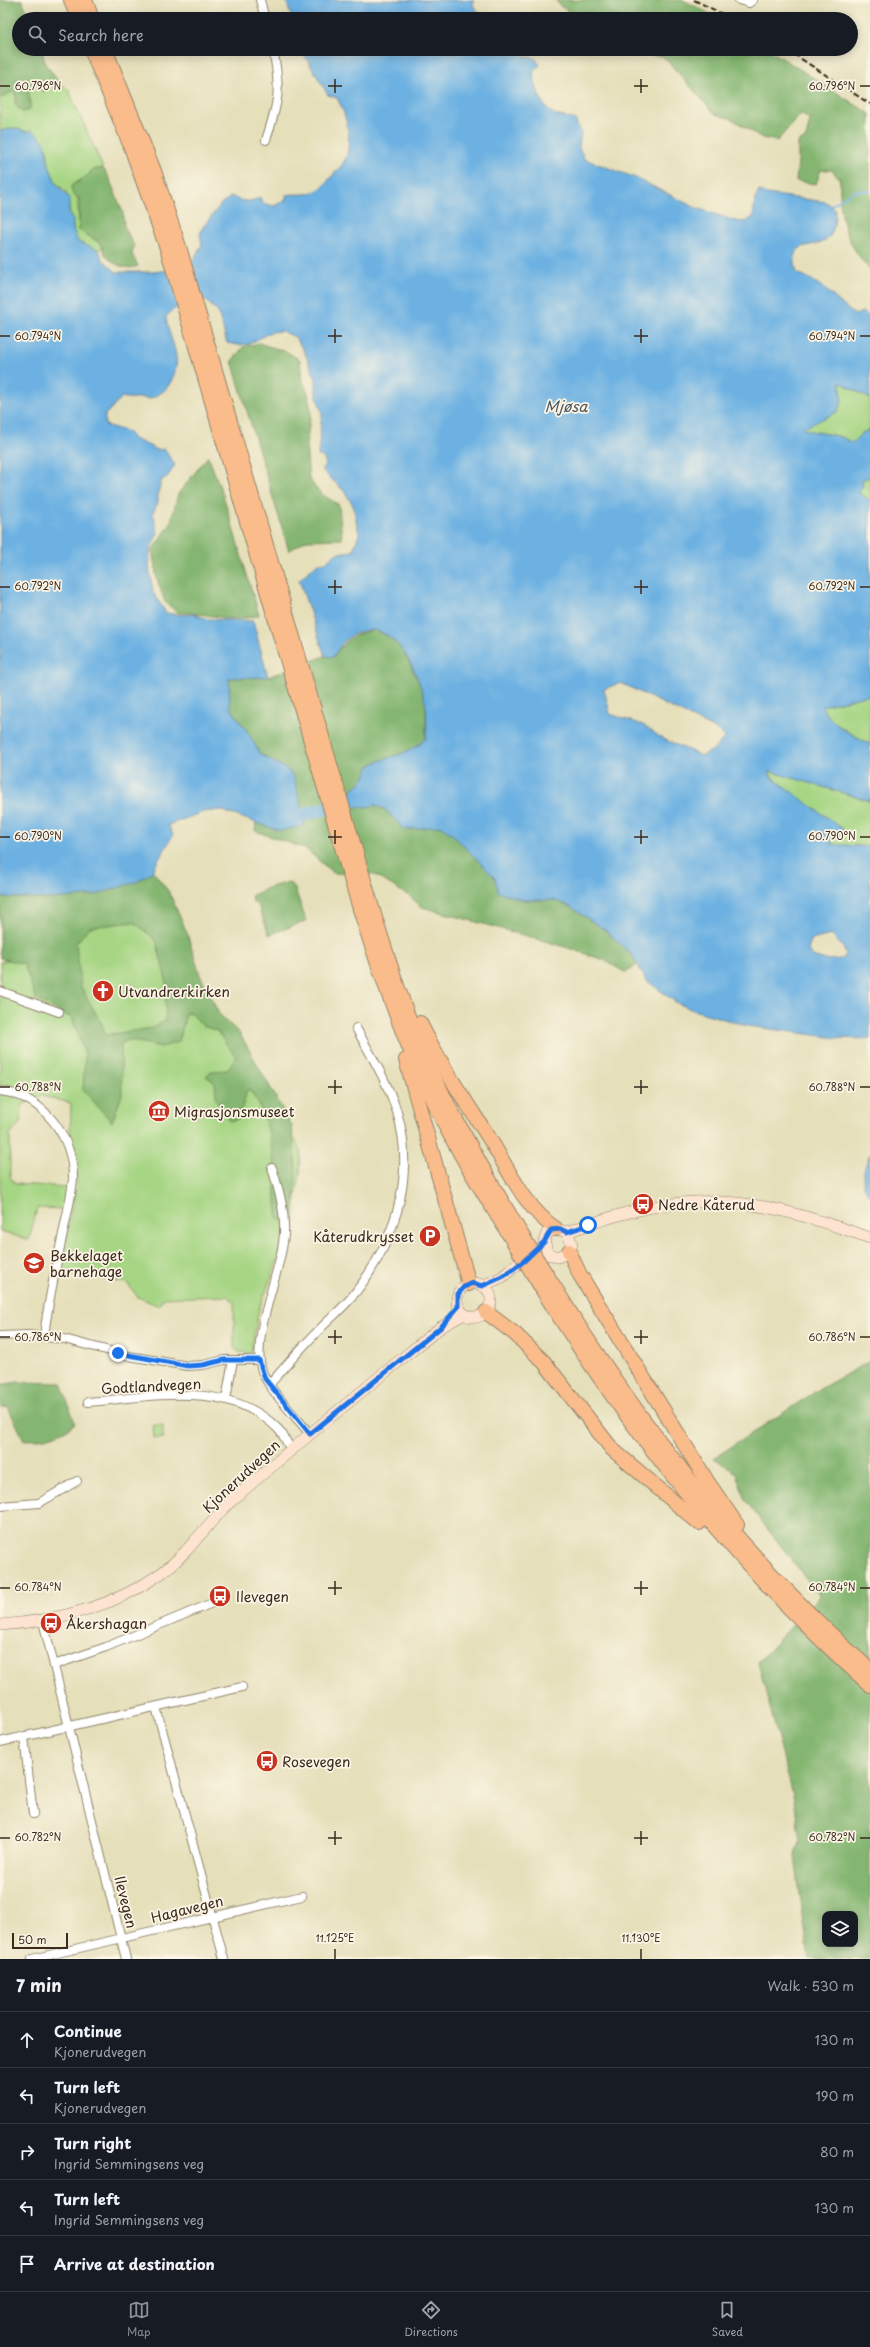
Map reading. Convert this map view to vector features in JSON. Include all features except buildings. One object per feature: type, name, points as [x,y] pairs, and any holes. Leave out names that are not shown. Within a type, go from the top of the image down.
[{"type":"highway","points":[[71,0],[75,12]]},
{"type":"highway","points":[[85,0],[89,12]]},
{"type":"highway","points":[[94,56],[174,249]]},
{"type":"highway","points":[[108,56],[147,152],[342,827],[409,1049],[436,1106],[467,1165],[517,1236],[546,1285],[582,1353],[634,1428],[683,1491],[739,1557],[800,1620],[870,1685]]},
{"type":"highway","points":[[391,986],[436,1054],[526,1198],[545,1220],[566,1238],[575,1266],[713,1491],[780,1583]]},
{"type":"highway","points":[[391,986],[476,1285]]},
{"type":"highway","points":[[546,1285],[664,1450],[732,1532],[780,1583],[870,1670]]},
{"type":"highway","points":[[486,1312],[515,1334],[544,1362],[612,1449],[690,1513],[713,1537],[739,1557]]},
{"type":"main road","name":"Kjonerudvegen","points":[[0,1625],[43,1621],[75,1613],[113,1600],[160,1574],[179,1558],[229,1503],[310,1434],[461,1310],[457,1300],[459,1292],[502,1277],[524,1261],[544,1242],[547,1233],[566,1238],[600,1222],[626,1213],[672,1204],[722,1202],[767,1207],[793,1212],[870,1238]]},
{"type":"main road","name":"Kjonerudvegen","points":[[524,1261],[549,1254],[558,1257],[566,1238]]},
{"type":"main road","points":[[544,1242],[549,1254]]},
{"type":"main road","name":"Kjonerudvegen","points":[[486,1312],[489,1307],[490,1296],[501,1281],[502,1277]]},
{"type":"main road","points":[[476,1285],[490,1296]]},
{"type":"main road","points":[[461,1310],[473,1317],[486,1312]]},
{"type":"street","points":[[260,0],[263,12]]},
{"type":"street","points":[[739,0],[749,3],[753,0]]},
{"type":"street","points":[[266,140],[276,112],[279,88],[274,56]]},
{"type":"street","points":[[0,991],[59,1012]]},
{"type":"street","points":[[270,1384],[316,1332],[350,1299],[368,1275],[390,1231],[401,1199],[404,1147],[397,1113],[378,1068],[356,1028]]},
{"type":"street","points":[[0,1091],[27,1098],[49,1115],[67,1144],[72,1162],[72,1188],[49,1298],[44,1337]]},
{"type":"street","points":[[272,1168],[282,1200],[283,1238],[275,1281],[263,1327],[259,1360],[265,1379],[310,1434]]},
{"type":"street","points":[[0,1336],[64,1339],[118,1353],[188,1366],[233,1360],[259,1360]]},
{"type":"street","points":[[226,1399],[233,1360]]},
{"type":"street","name":"Godtlandvegen","points":[[88,1402],[203,1395],[226,1399],[243,1406],[272,1424],[279,1430],[291,1450]]},
{"type":"street","points":[[0,1506],[39,1503],[77,1481]]},
{"type":"street","points":[[54,1665],[127,1638],[218,1600]]},
{"type":"street","name":"Ilevegen","points":[[43,1621],[126,1959]]},
{"type":"street","points":[[0,1742],[242,1687]]},
{"type":"street","points":[[156,1707],[224,1959]]},
{"type":"street","points":[[24,1736],[33,1814]]},
{"type":"street","name":"Hagavegen","points":[[32,1959],[302,1896]]},
{"type":"green space","points":[[0,0],[22,0],[27,12],[12,12],[12,56],[43,56],[45,64],[62,84],[53,82],[44,92],[38,87],[30,87],[30,110],[22,112],[15,104],[16,94],[12,92],[0,98]]},
{"type":"green space","points":[[556,0],[683,0],[706,12],[571,12],[560,6]]},
{"type":"green space","points":[[656,56],[779,56],[870,114],[870,270],[861,260],[849,239],[842,217],[840,180],[832,170],[821,170],[816,184],[796,181],[798,142],[806,138],[810,120],[801,114],[777,141],[762,138],[732,119],[715,114],[664,57]]},
{"type":"green space","points":[[53,82],[62,84],[69,91],[103,168],[92,170],[87,177],[77,182],[79,230],[100,243],[103,247],[99,250],[78,242],[75,238],[66,192],[56,183],[49,166],[47,149],[32,130],[28,132],[13,128],[0,131],[0,98],[12,92],[16,94],[15,104],[31,103],[28,93],[30,86],[38,87],[44,91]]},
{"type":"green space","points":[[103,168],[109,178],[123,213],[124,226],[134,246],[132,254],[138,266],[129,268],[116,264],[108,258],[98,241],[79,230],[79,198],[73,195],[71,187],[88,175],[92,170]]},
{"type":"green space","points":[[259,343],[287,352],[300,360],[302,379],[308,393],[311,412],[306,445],[309,479],[320,493],[339,505],[342,539],[306,540],[289,551],[232,361],[243,347]]},
{"type":"green space","points":[[840,382],[870,399],[870,430],[862,433],[852,443],[842,437],[801,429],[837,412],[842,402]]},
{"type":"green space","points":[[208,456],[223,495],[259,615],[249,618],[238,619],[178,613],[165,602],[157,579],[152,550],[170,525],[178,494]]},
{"type":"green space","points":[[870,477],[870,500],[858,491],[863,486],[861,480]]},
{"type":"green space","points":[[374,630],[392,637],[402,648],[421,686],[426,703],[426,738],[414,748],[370,765],[364,779],[352,790],[366,807],[376,805],[386,810],[404,830],[427,826],[441,826],[449,830],[512,892],[522,899],[534,901],[551,899],[566,904],[577,910],[601,926],[622,945],[638,964],[626,973],[604,960],[559,945],[422,907],[409,896],[373,874],[333,873],[306,849],[255,831],[256,822],[280,831],[305,821],[294,778],[288,770],[260,754],[249,734],[230,707],[229,678],[268,677],[325,656],[333,657],[350,639],[361,633]]},
{"type":"green space","points":[[870,695],[870,744],[836,724],[830,719],[822,706]]},
{"type":"green space","points":[[769,770],[870,801],[870,847],[831,844],[806,803],[771,776]]},
{"type":"green space","points":[[152,870],[169,892],[187,933],[200,975],[219,1014],[240,1034],[292,1126],[296,1170],[294,1221],[291,1219],[286,1224],[277,1217],[272,1150],[264,1117],[257,1102],[248,1088],[238,1119],[230,1121],[216,1100],[215,1083],[206,1076],[211,1071],[227,1070],[236,1057],[217,1031],[203,1026],[192,1014],[186,1013],[179,1042],[161,1047],[130,1040],[121,1043],[122,1095],[112,1122],[83,1090],[85,1055],[72,1018],[36,999],[24,964],[0,958],[0,897],[51,899]],"holes":[[[134,922],[156,940],[166,979],[165,1021],[153,1028],[105,1035],[102,1024],[81,987],[76,943],[90,927]]]},
{"type":"green space","points":[[289,882],[295,889],[306,921],[269,935],[258,905],[253,902],[251,896],[270,887]]},
{"type":"green space","points":[[166,900],[213,1015],[237,1034],[301,1151],[300,1174],[291,1227],[259,1309],[251,1353],[238,1352],[234,1347],[234,1302],[227,1296],[163,1298],[159,1306],[138,1297],[127,1283],[62,1272],[59,1268],[77,1182],[70,1137],[71,1103],[41,1096],[22,1105],[20,1123],[10,1134],[10,1177],[15,1184],[68,1187],[65,1209],[37,1208],[29,1240],[0,1231],[0,962],[11,959],[66,931]]},
{"type":"green space","points":[[870,1361],[870,1959],[809,1959],[795,1857],[800,1841],[794,1799],[758,1662],[820,1596],[745,1500],[736,1473],[714,1458],[818,1390]]},
{"type":"green space","points":[[18,1382],[61,1383],[75,1423],[58,1434],[37,1439],[24,1440],[8,1407],[0,1408],[0,1385]]},
{"type":"green space","points":[[153,1425],[163,1425],[163,1438],[154,1438]]},
{"type":"water","points":[[286,0],[474,0],[473,5],[478,12],[290,12]]},
{"type":"water","name":"Mjøsa","points":[[305,56],[524,56],[535,58],[540,65],[533,72],[539,96],[549,111],[559,116],[575,120],[581,132],[579,147],[584,159],[636,178],[694,207],[735,221],[746,222],[753,217],[755,199],[759,191],[767,194],[826,202],[835,209],[834,226],[830,236],[825,241],[799,249],[796,253],[795,261],[797,273],[806,276],[821,286],[855,315],[862,312],[870,317],[870,399],[840,382],[842,402],[837,412],[802,429],[842,437],[852,443],[862,433],[870,430],[870,477],[862,480],[863,486],[859,491],[860,494],[870,500],[870,695],[822,706],[830,719],[836,724],[870,744],[870,801],[769,771],[771,777],[843,829],[845,833],[831,839],[831,844],[870,847],[870,1039],[837,1038],[748,1026],[693,1010],[677,1003],[646,980],[632,955],[605,930],[569,906],[553,900],[523,900],[498,892],[495,878],[452,834],[441,826],[404,830],[386,810],[376,805],[354,807],[349,792],[364,779],[370,765],[414,748],[426,738],[427,720],[425,702],[421,688],[408,658],[387,636],[375,631],[361,632],[346,640],[333,657],[325,656],[299,580],[318,563],[325,563],[337,553],[353,551],[359,534],[353,505],[344,491],[322,470],[326,464],[323,457],[318,456],[322,412],[316,394],[316,379],[304,351],[295,337],[282,331],[271,332],[249,344],[238,345],[227,343],[218,312],[205,300],[179,306],[166,317],[176,354],[176,369],[169,385],[161,393],[149,399],[122,397],[105,415],[105,425],[129,432],[132,438],[158,450],[164,449],[175,465],[168,476],[161,481],[158,502],[153,513],[158,533],[150,549],[149,567],[153,592],[166,613],[180,615],[193,614],[208,619],[253,621],[268,677],[229,678],[230,707],[249,734],[260,754],[288,770],[294,778],[305,821],[304,826],[280,831],[220,810],[203,812],[168,825],[173,835],[151,873],[136,882],[95,895],[51,899],[0,897],[0,131],[13,128],[28,132],[32,130],[45,142],[49,166],[56,183],[69,198],[69,215],[73,220],[73,229],[78,242],[99,250],[102,259],[116,272],[153,272],[171,270],[192,262],[202,245],[200,234],[203,227],[221,204],[232,196],[242,201],[254,200],[260,197],[262,203],[274,206],[286,200],[286,195],[312,193],[325,185],[344,162],[349,145],[348,129],[344,112],[337,98],[328,95]],"holes":[[[621,683],[719,731],[725,737],[713,750],[702,756],[663,739],[643,725],[610,714],[604,689]],[[831,935],[843,947],[846,954],[843,959],[826,960],[812,956],[808,950],[811,940]]]},
{"type":"water","points":[[870,1154],[870,1196],[864,1186],[863,1176]]},
{"type":"waterway","points":[[832,205],[854,191],[870,191]]},
{"type":"waterway","points":[[303,815],[352,801]]},
{"type":"railway","points":[[694,0],[719,12]]},
{"type":"railway","points":[[797,56],[870,104]]},
{"type":"place","name":"Utvandrerkirken","points":[[103,991]]},
{"type":"place","name":"Migrasjonsmuseet","points":[[159,1111]]},
{"type":"place","name":"Nedre Kåterud","points":[[643,1204]]},
{"type":"place","name":"Kåterudkrysset","points":[[430,1236]]},
{"type":"place","name":"Bekkelaget barnehage","points":[[34,1263]]},
{"type":"place","name":"Ilevegen","points":[[220,1596]]},
{"type":"place","name":"Åkershagan","points":[[51,1623]]},
{"type":"place","name":"Rosevegen","points":[[267,1761]]},
{"type":"route","points":[[118,1353],[188,1366],[203,1365],[224,1360],[259,1360],[265,1379],[310,1434],[441,1327],[458,1307],[458,1294],[466,1285],[472,1283],[482,1286],[499,1277],[502,1277],[524,1261],[527,1256],[544,1242],[547,1233],[551,1230],[560,1229],[567,1232],[588,1225]]}]
